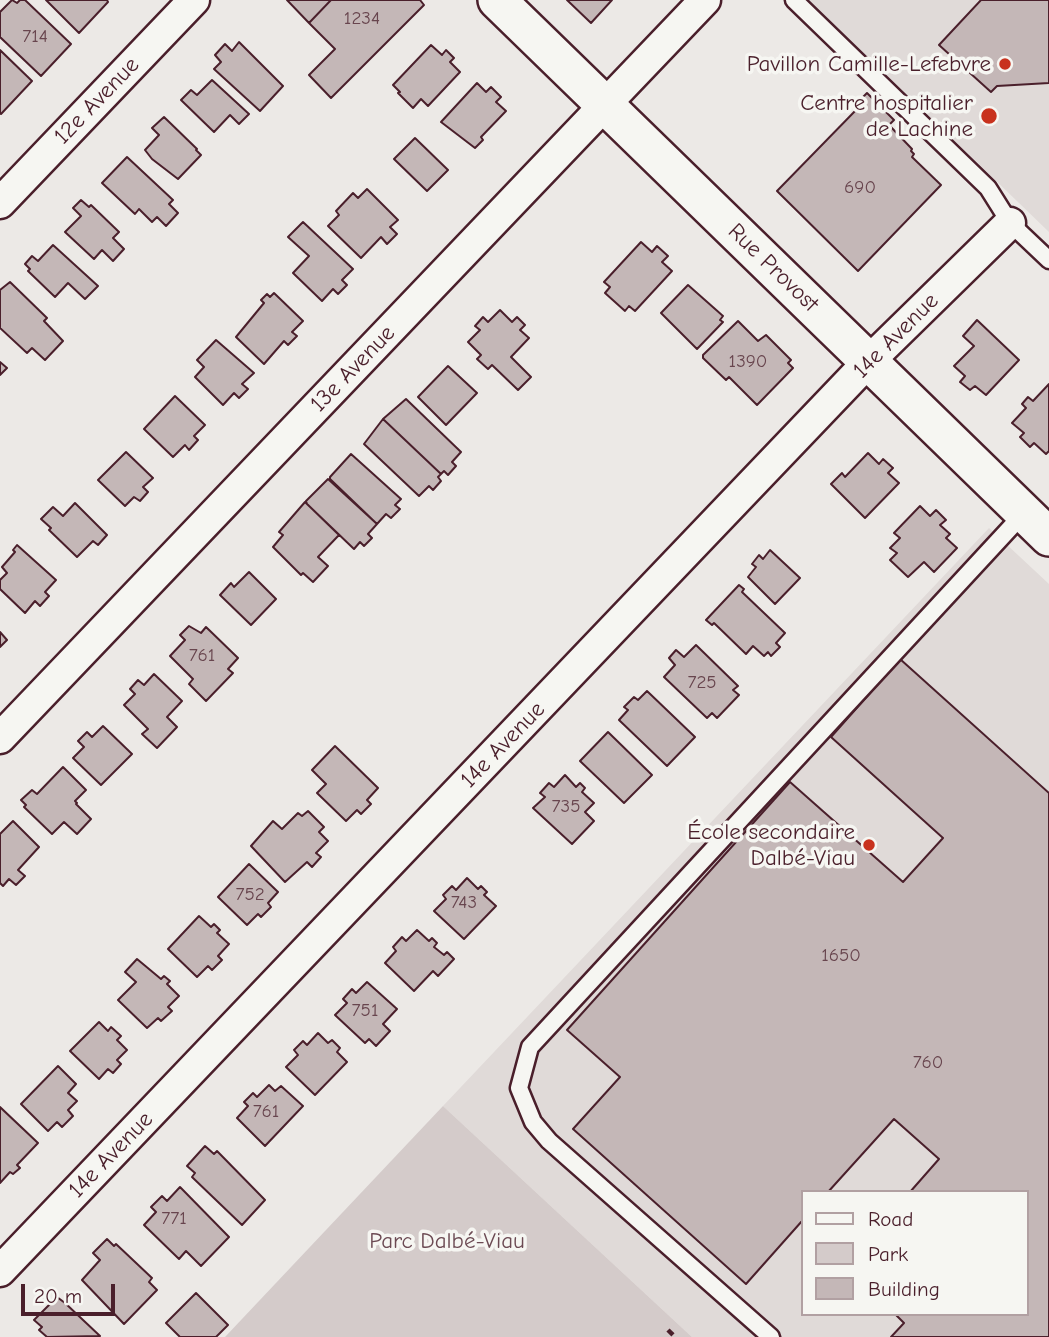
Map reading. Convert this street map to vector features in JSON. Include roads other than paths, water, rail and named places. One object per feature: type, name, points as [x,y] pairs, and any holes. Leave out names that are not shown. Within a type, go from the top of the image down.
[{"type":"street","name":"12e Avenue","points":[[0,203],[194,0]]},
{"type":"street","name":"Rue Provost","points":[[497,0],[1037,525]]},
{"type":"street","name":"13e Avenue","points":[[0,738],[705,0]]},
{"type":"street","name":"14e Avenue","points":[[0,1271],[869,361],[1010,223]]},
{"type":"lane","points":[[794,0],[988,188],[1010,223],[1049,260]]},
{"type":"lane","points":[[771,1337],[549,1141],[533,1122],[519,1088],[530,1047],[1037,525]]},
{"type":"place","name":"Pavillon Camille-Lefebvre","points":[[1005,64]]},
{"type":"place","name":"Centre hospitalier de Lachine","points":[[989,116]]},
{"type":"place","name":"École secondaire Dalbé-Viau","points":[[869,845]]},
{"type":"park label","name":"Parc Dalbé-Viau","points":[[447,1241]]}]
